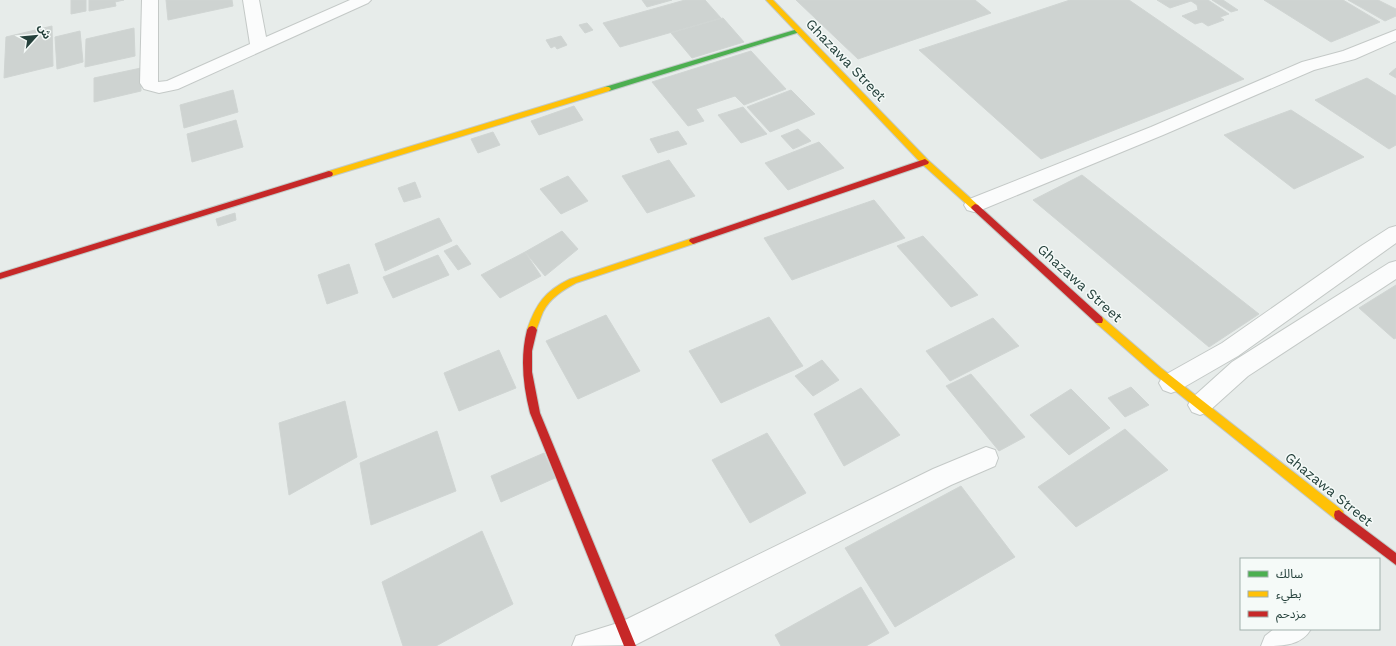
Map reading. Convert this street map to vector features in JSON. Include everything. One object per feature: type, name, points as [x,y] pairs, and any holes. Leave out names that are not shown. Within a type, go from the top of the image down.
[{"type":"street","points":[[150,0],[149,82],[154,87],[172,85],[363,0]]},
{"type":"street","points":[[251,0],[259,46]]},
{"type":"street","name":"Ghazawa Street","points":[[769,0],[925,162],[1102,323],[1171,383],[1280,466],[1381,555]]},
{"type":"street","points":[[0,276],[798,31]]},
{"type":"street","points":[[974,205],[1157,132],[1308,66],[1349,55],[1396,35]]},
{"type":"street","points":[[627,640],[535,413],[528,389],[526,367],[530,333],[545,300],[558,288],[573,281],[925,162]]},
{"type":"street","points":[[1171,383],[1255,332],[1362,254],[1396,233]]},
{"type":"street","points":[[1200,405],[1240,369],[1396,269]]},
{"type":"street","points":[[586,646],[627,640],[942,477],[986,458]]},
{"type":"street","points":[[1275,646],[1295,630]]},
{"type":"building","points":[[71,0],[86,0],[86,11],[71,14]]},
{"type":"building","points":[[89,0],[124,0],[115,2],[116,6],[89,11]]},
{"type":"building","points":[[166,0],[232,0],[233,6],[168,20]]},
{"type":"building","points":[[642,0],[672,0],[647,7]]},
{"type":"building","points":[[685,0],[705,0],[721,18],[620,47],[603,23]]},
{"type":"building","points":[[796,0],[975,0],[991,13],[858,59]]},
{"type":"building","points":[[1070,0],[1129,0],[1244,79],[1041,159],[919,50]]},
{"type":"building","points":[[1157,0],[1208,0],[1229,14],[1220,17],[1224,20],[1208,26],[1202,22],[1195,24],[1182,16],[1198,10],[1197,5],[1191,1],[1170,8]]},
{"type":"building","points":[[1212,0],[1223,0],[1238,10],[1231,12]]},
{"type":"building","points":[[1264,0],[1343,0],[1380,22],[1331,42]]},
{"type":"building","points":[[1348,0],[1378,0],[1396,9],[1396,16],[1385,21]]},
{"type":"building","points":[[723,18],[744,42],[692,58],[671,33]]},
{"type":"building","points":[[587,23],[593,30],[585,33],[579,25]]},
{"type":"building","points":[[52,26],[53,66],[4,78],[6,37]]},
{"type":"building","points":[[134,28],[135,56],[85,67],[86,39]]},
{"type":"building","points":[[80,31],[83,62],[57,69],[55,37]]},
{"type":"building","points":[[561,36],[567,45],[557,49],[555,46],[551,48],[546,40]]},
{"type":"building","points":[[751,51],[786,89],[744,105],[735,96],[696,109],[704,121],[688,126],[652,82]]},
{"type":"building","points":[[141,68],[141,91],[94,102],[94,78]]},
{"type":"building","points":[[1396,68],[1396,78],[1389,74]]},
{"type":"building","points":[[1367,78],[1396,96],[1396,145],[1389,149],[1315,100]]},
{"type":"building","points":[[233,90],[238,112],[184,128],[180,105]]},
{"type":"building","points":[[791,90],[815,114],[770,132],[747,107]]},
{"type":"building","points":[[574,106],[583,120],[539,135],[531,121]]},
{"type":"building","points":[[743,107],[767,134],[741,143],[718,115]]},
{"type":"building","points":[[1291,110],[1364,157],[1294,189],[1224,135]]},
{"type":"building","points":[[236,120],[243,147],[192,162],[187,134]]},
{"type":"building","points":[[798,129],[811,141],[793,149],[781,136]]},
{"type":"building","points":[[678,131],[687,144],[658,153],[650,139]]},
{"type":"building","points":[[493,132],[500,145],[478,153],[471,139]]},
{"type":"building","points":[[819,142],[844,168],[788,190],[765,163]]},
{"type":"building","points":[[669,160],[695,196],[647,213],[622,176]]},
{"type":"building","points":[[1082,175],[1259,314],[1209,347],[1033,200]]},
{"type":"building","points":[[568,176],[588,201],[561,214],[540,189]]},
{"type":"building","points":[[415,182],[421,197],[404,202],[398,188]]},
{"type":"building","points":[[874,200],[905,238],[792,280],[764,238]]},
{"type":"building","points":[[235,213],[236,220],[218,226],[216,219]]},
{"type":"building","points":[[439,218],[452,241],[385,271],[375,244]]},
{"type":"building","points":[[562,231],[578,249],[545,276],[525,252]]},
{"type":"building","points":[[923,236],[978,295],[951,307],[897,246]]},
{"type":"building","points":[[457,245],[471,264],[458,270],[444,251]]},
{"type":"building","points":[[525,252],[541,276],[500,298],[481,275]]},
{"type":"building","points":[[438,255],[449,275],[393,298],[383,277]]},
{"type":"building","points":[[349,264],[358,293],[327,304],[318,275]]},
{"type":"building","points":[[1396,285],[1396,338],[1394,339],[1359,308]]},
{"type":"building","points":[[606,315],[640,371],[578,399],[546,341]]},
{"type":"building","points":[[769,317],[803,366],[721,403],[689,351]]},
{"type":"building","points":[[993,318],[1019,346],[950,381],[926,351]]},
{"type":"building","points":[[499,350],[516,388],[459,411],[444,373]]},
{"type":"building","points":[[822,360],[839,380],[813,396],[795,376]]},
{"type":"building","points":[[971,374],[1025,437],[999,451],[946,386]]},
{"type":"building","points":[[1131,387],[1149,405],[1125,417],[1108,398]]},
{"type":"building","points":[[861,388],[900,435],[844,466],[814,414]]},
{"type":"building","points":[[1071,389],[1110,428],[1069,455],[1030,415]]},
{"type":"building","points":[[345,401],[357,457],[289,495],[279,423]]},
{"type":"building","points":[[1125,429],[1168,470],[1076,527],[1038,487]]},
{"type":"building","points":[[437,431],[456,491],[371,525],[360,463]]},
{"type":"building","points":[[767,433],[806,493],[750,523],[712,460]]},
{"type":"building","points":[[544,453],[555,478],[501,502],[491,476]]},
{"type":"building","points":[[961,486],[1015,557],[895,627],[845,548]]},
{"type":"building","points":[[482,531],[513,604],[436,646],[403,646],[382,582]]},
{"type":"building","points":[[861,587],[889,633],[866,646],[781,646],[775,635]]},
{"type":"traffic: fast","points":[[607,89],[798,31]]},
{"type":"traffic: slow","points":[[769,0],[925,162],[975,207]]},
{"type":"traffic: slow","points":[[329,174],[607,89]]},
{"type":"traffic: slow","points":[[532,330],[538,313],[546,300],[564,285],[693,241]]},
{"type":"traffic: slow","points":[[1099,320],[1157,371],[1339,515]]},
{"type":"traffic: jam","points":[[693,241],[925,162]]},
{"type":"traffic: jam","points":[[0,276],[329,174]]},
{"type":"traffic: jam","points":[[975,207],[1099,320]]},
{"type":"traffic: jam","points":[[532,330],[529,340],[527,361],[530,392],[535,413],[630,646]]},
{"type":"traffic: jam","points":[[1339,515],[1396,560]]}]
